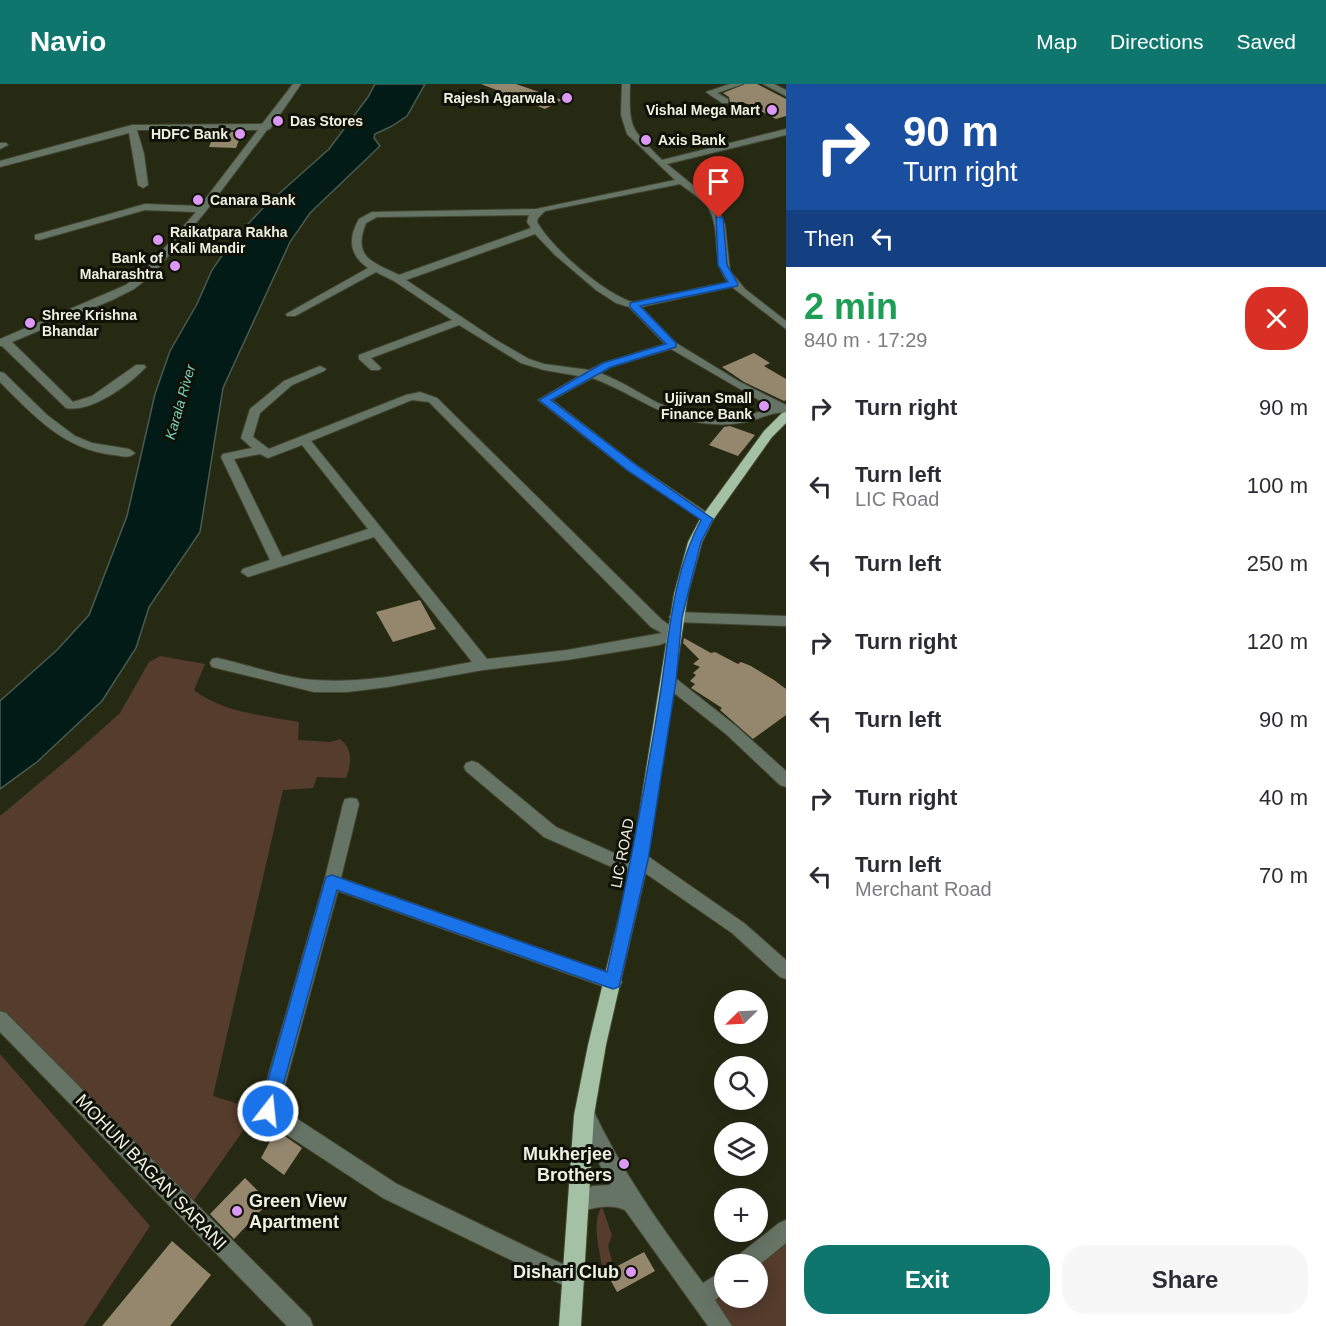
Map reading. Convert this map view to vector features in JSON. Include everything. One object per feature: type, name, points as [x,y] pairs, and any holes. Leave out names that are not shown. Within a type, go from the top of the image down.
[{"type":"main road","name":"LIC ROAD","points":[[570,1326],[584,1115],[597,1045],[639,865],[669,681],[675,626],[695,542],[707,519],[784,411]]},
{"type":"street","points":[[264,127],[291,84]]},
{"type":"street","points":[[140,367],[88,404],[75,407],[1,342],[136,284],[164,258],[297,84]]},
{"type":"street","points":[[626,84],[625,115],[628,130],[635,140],[713,206],[719,218],[722,234],[723,265],[734,284],[786,326]]},
{"type":"street","points":[[725,101],[710,92],[739,84]]},
{"type":"street","points":[[767,84],[786,93]]},
{"type":"street","points":[[0,164],[132,128],[264,127]]},
{"type":"street","points":[[132,128],[139,154],[143,186]]},
{"type":"street","points":[[660,162],[786,132]]},
{"type":"street","points":[[681,181],[578,201],[537,212],[440,212],[369,216],[360,226],[356,244],[360,255],[376,268],[398,279],[459,321],[527,362],[592,374],[663,410],[687,417],[737,420],[784,411]]},
{"type":"street","points":[[39,237],[145,207],[200,209]]},
{"type":"street","points":[[537,212],[532,222],[536,230],[602,290],[619,301],[633,305],[734,284]]},
{"type":"street","points":[[398,279],[536,230]]},
{"type":"street","points":[[291,314],[376,268]]},
{"type":"street","points":[[633,305],[672,345],[784,411]]},
{"type":"street","points":[[375,368],[363,357],[459,321]]},
{"type":"street","points":[[672,345],[607,365],[544,400],[632,467],[707,519]]},
{"type":"street","points":[[320,369],[288,383],[254,412],[247,438],[268,454],[410,397],[420,396],[433,400],[656,623],[675,626],[786,621]]},
{"type":"street","points":[[0,375],[53,427],[70,440],[111,452],[129,453]]},
{"type":"street","points":[[304,440],[483,665]]},
{"type":"street","points":[[262,450],[227,456],[278,563]]},
{"type":"street","points":[[248,572],[377,531]]},
{"type":"street","points":[[217,663],[314,686],[388,682],[483,665],[567,656],[659,640],[675,626]]},
{"type":"street","points":[[669,681],[731,730],[786,781]]},
{"type":"street","points":[[472,767],[550,832],[583,848],[639,865],[738,928],[786,971]]},
{"type":"street","points":[[351,804],[332,882],[268,1111],[390,1191],[574,1280]]},
{"type":"street","points":[[332,882],[613,982]]},
{"type":"street","name":"MOHUN BAGAN SARANI","points":[[0,1018],[302,1326]]},
{"type":"street","points":[[584,1115],[606,1162],[721,1326]]},
{"type":"street","points":[[579,1202],[599,1194],[621,1197],[632,1202]]},
{"type":"street","points":[[756,1254],[786,1230]]},
{"type":"street","points":[[701,1298],[714,1288]]},
{"type":"shaded area","points":[[160,656],[205,664],[194,690],[206,698],[244,712],[299,722],[298,740],[330,742],[340,739],[348,748],[350,757],[346,778],[317,777],[313,788],[283,790],[213,1096],[258,1110],[192,1203],[0,1011],[0,816],[120,713],[149,662]]},
{"type":"shaded area","points":[[0,1054],[150,1226],[84,1326],[0,1326]]},
{"type":"shaded area","points":[[602,1207],[612,1235],[608,1246],[612,1261],[602,1267],[597,1220]]},
{"type":"shaded area","points":[[786,1242],[786,1326],[732,1326],[719,1308],[768,1308],[768,1256]]},
{"type":"water","name":"Karala River","points":[[375,84],[425,84],[407,116],[375,134],[374,138],[380,146],[310,213],[290,242],[223,388],[200,532],[149,607],[136,648],[102,701],[37,762],[0,789],[0,701],[57,650],[89,615],[127,516],[155,394],[170,351],[197,304],[212,270],[233,240],[263,208],[329,149]]},
{"type":"building","points":[[481,84],[516,84],[562,100],[545,109]]},
{"type":"building","points":[[745,84],[757,84],[786,99],[786,116],[776,119],[743,102],[735,105],[723,93]]},
{"type":"building","points":[[215,132],[242,132],[236,148],[209,147]]},
{"type":"building","points":[[754,353],[770,363],[764,366],[786,379],[786,400],[744,382],[722,367]]},
{"type":"building","points":[[730,426],[755,435],[738,456],[709,445],[724,427]]},
{"type":"building","points":[[420,600],[436,629],[393,642],[376,612]]},
{"type":"building","points":[[684,638],[711,653],[715,652],[738,664],[741,662],[751,666],[786,689],[786,715],[753,739],[720,710],[722,708],[691,688],[695,684],[690,681],[696,675],[693,673],[700,667],[693,664],[699,659],[683,643]]},
{"type":"building","points":[[276,1130],[302,1148],[284,1175],[261,1158]]},
{"type":"building","name":"Green View Apartment","points":[[245,1178],[269,1202],[234,1239],[210,1214]]},
{"type":"building","points":[[172,1241],[211,1275],[170,1326],[102,1326]]},
{"type":"building","name":"Dishari Club","points":[[644,1252],[655,1271],[617,1292],[606,1272]]},
{"type":"place","name":"Rajesh Agarwala","points":[[567,98]]},
{"type":"place","name":"Vishal Mega Mart","points":[[772,110]]},
{"type":"place","name":"Das Stores","points":[[278,121]]},
{"type":"place","name":"HDFC Bank","points":[[240,134]]},
{"type":"place","name":"Axis Bank","points":[[646,140]]},
{"type":"place","name":"Canara Bank","points":[[198,200]]},
{"type":"place","name":"Raikatpara Rakha Kali Mandir","points":[[158,240]]},
{"type":"place","name":"Bank of Maharashtra","points":[[175,266]]},
{"type":"place","name":"Shree Krishna Bhandar","points":[[30,323]]},
{"type":"place","name":"Ujjivan Small Finance Bank","points":[[764,406]]},
{"type":"place","name":"Mukherjee Brothers","points":[[624,1164]]},
{"type":"place","name":"Green View Apartment","points":[[237,1211]]},
{"type":"place","name":"Dishari Club","points":[[631,1272]]},
{"type":"route","points":[[268,1111],[332,882],[613,982],[640,860],[669,681],[676,617],[695,542],[707,519],[632,467],[544,400],[607,365],[672,345],[633,305],[734,284],[723,265],[719,218]]}]
